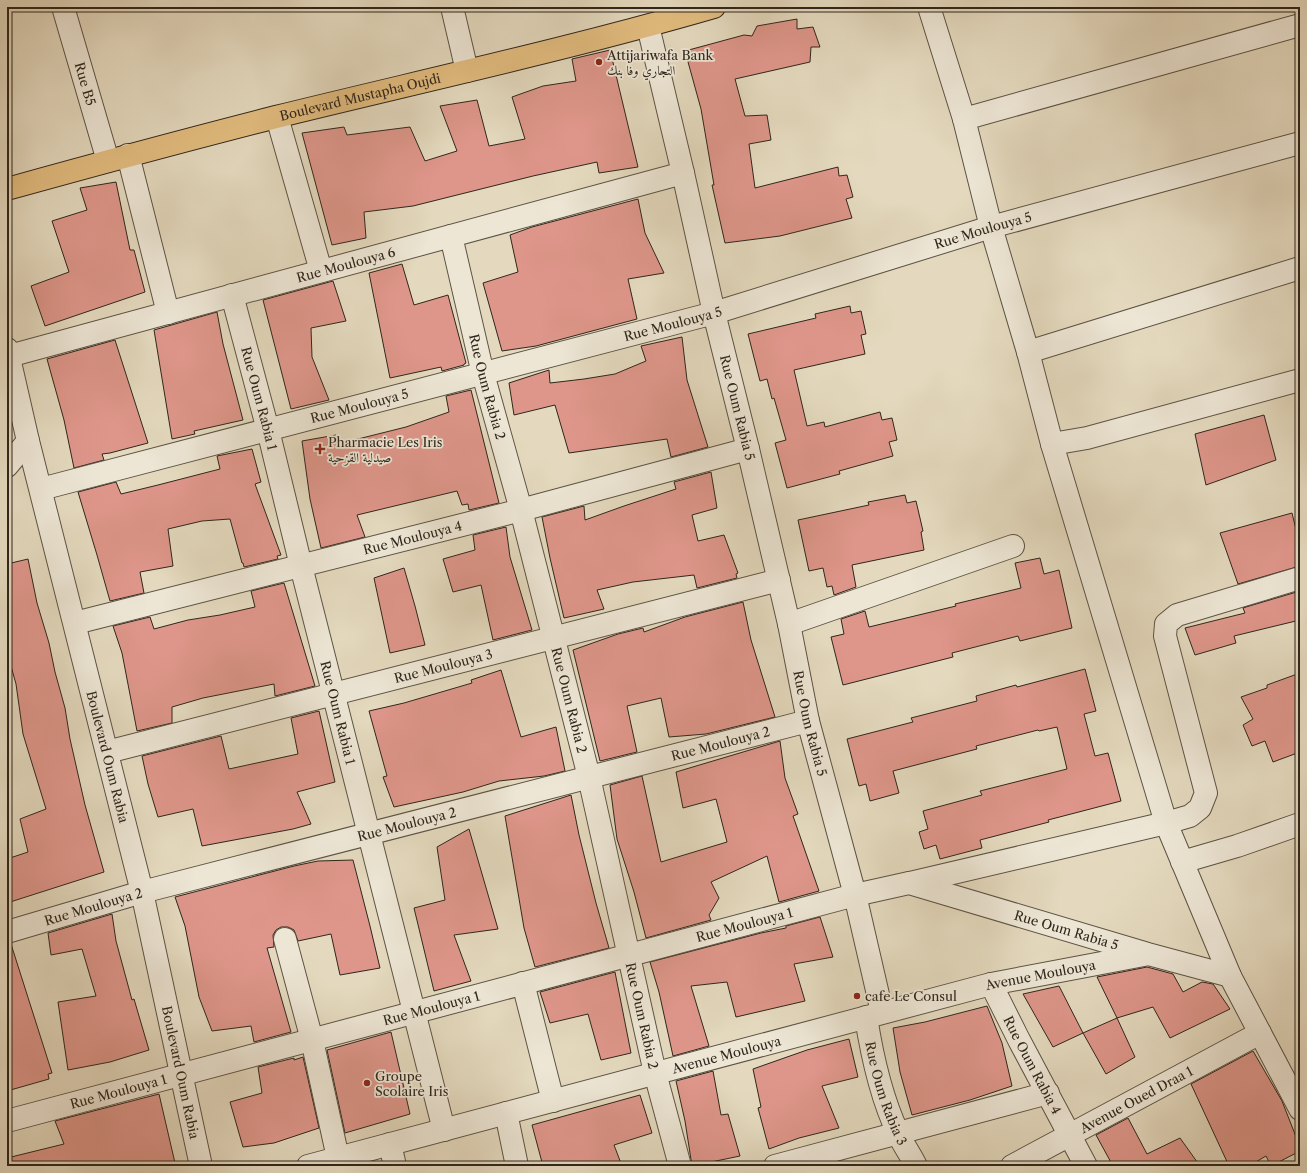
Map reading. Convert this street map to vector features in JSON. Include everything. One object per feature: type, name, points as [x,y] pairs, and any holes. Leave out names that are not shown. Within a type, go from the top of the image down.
[{"type":"main road","name":"Boulevard Mustapha Oujdi","points":[[7,189],[118,158],[277,117],[648,26],[714,7]]},
{"type":"street","name":"Rue B5","points":[[63,7],[118,158],[168,313]]},
{"type":"street","points":[[452,7],[467,71]]},
{"type":"street","points":[[929,7],[964,119],[991,227],[1028,352],[1052,444],[1166,823],[1230,976],[1300,1109]]},
{"type":"street","points":[[964,119],[1300,25]]},
{"type":"street","name":"Rue Oum Rabia 5","points":[[648,26],[714,313],[779,580],[808,721],[855,895],[909,884],[1148,954],[1230,976]]},
{"type":"street","points":[[277,117],[321,271]]},
{"type":"street","name":"Rue Moulouya 5","points":[[41,489],[714,313],[991,227],[1300,142]]},
{"type":"street","name":"Rue Moulouya 6","points":[[8,352],[168,313],[683,173]]},
{"type":"street","name":"Rue Oum Rabia 2","points":[[451,236],[483,374],[521,510],[589,777],[655,1073],[680,1166]]},
{"type":"street","points":[[1028,352],[1300,268]]},
{"type":"street","name":"Rue Oum Rabia 1","points":[[232,295],[268,430],[333,695],[444,1130]]},
{"type":"street","name":"Boulevard Oum Rabia","points":[[8,352],[28,441],[142,892],[201,1166]]},
{"type":"street","points":[[1052,444],[1088,438],[1300,380]]},
{"type":"street","points":[[7,466],[28,441]]},
{"type":"street","name":"Rue Moulouya 4","points":[[75,623],[521,510],[748,449]]},
{"type":"street","points":[[789,624],[1013,546]]},
{"type":"street","points":[[909,884],[1190,816],[1200,808],[1206,793],[1165,636],[1166,624],[1177,615],[1300,578]]},
{"type":"street","name":"Rue Moulouya 3","points":[[107,752],[779,580]]},
{"type":"street","name":"Rue Moulouya 2","points":[[7,932],[142,892],[808,721]]},
{"type":"street","points":[[1182,862],[1237,846],[1300,824]]},
{"type":"street","name":"Rue Moulouya 1","points":[[7,1120],[855,895]]},
{"type":"street","name":"Rue Oum Rabia 3","points":[[855,895],[874,1014],[872,1056],[887,1105],[898,1134],[916,1166]]},
{"type":"street","points":[[285,939],[312,1040],[338,1158]]},
{"type":"street","name":"Avenue Moulouya","points":[[308,1166],[991,984],[1148,954]]},
{"type":"street","points":[[523,983],[554,1101]]},
{"type":"street","name":"Rue Oum Rabia 4","points":[[991,984],[1086,1166]]},
{"type":"street","name":"Avenue Oued Draa 1","points":[[1012,1166],[1260,1034]]},
{"type":"street","points":[[775,1166],[1048,1093]]},
{"type":"street","points":[[506,1113],[517,1166]]},
{"type":"street","points":[[390,1144],[395,1166]]},
{"type":"building","points":[[797,19],[797,29],[813,27],[820,47],[811,47],[810,62],[735,79],[745,116],[767,115],[771,140],[749,144],[755,188],[838,167],[839,176],[847,175],[853,197],[846,199],[852,218],[780,236],[725,243],[712,185],[714,185],[701,109],[685,51],[744,35],[752,36],[757,26]]},
{"type":"building","points":[[610,50],[638,167],[599,173],[597,162],[533,176],[413,206],[364,212],[366,238],[332,245],[302,133],[344,127],[347,135],[410,127],[425,161],[457,151],[440,106],[477,100],[489,146],[525,139],[512,97],[543,86],[576,81],[572,59]]},
{"type":"building","points":[[116,182],[130,250],[134,250],[145,292],[45,326],[31,286],[69,272],[52,221],[87,210],[80,188]]},
{"type":"building","points":[[638,199],[645,233],[664,273],[628,279],[637,319],[536,346],[502,351],[483,283],[518,272],[510,235],[532,227]]},
{"type":"building","points":[[402,264],[414,305],[448,295],[466,363],[464,365],[442,371],[441,367],[390,378],[369,273]]},
{"type":"building","points":[[333,281],[346,321],[311,328],[312,357],[329,400],[291,409],[263,300]]},
{"type":"building","points":[[850,306],[851,313],[861,311],[866,334],[861,335],[865,354],[794,370],[807,426],[824,422],[825,427],[880,412],[882,420],[892,418],[897,440],[889,442],[893,456],[839,471],[840,474],[787,488],[775,443],[786,440],[767,379],[760,381],[748,334],[816,318],[815,314]]},
{"type":"building","points":[[217,312],[223,344],[243,420],[194,431],[195,434],[172,439],[154,330]]},
{"type":"building","points":[[682,337],[687,380],[708,447],[671,457],[667,439],[569,453],[555,405],[514,415],[509,383],[549,370],[550,383],[615,374],[646,361],[641,346]]},
{"type":"building","points":[[115,340],[148,443],[102,454],[104,460],[74,468],[64,420],[47,359]]},
{"type":"building","points":[[471,390],[499,503],[469,510],[468,504],[462,505],[457,491],[357,515],[365,537],[321,548],[310,499],[302,441],[336,435],[338,444],[406,427],[449,412],[446,396]]},
{"type":"building","points":[[1264,415],[1276,460],[1206,485],[1195,434]]},
{"type":"building","points":[[252,449],[261,482],[255,484],[281,555],[277,556],[278,559],[244,567],[230,519],[202,521],[168,529],[173,566],[140,572],[144,593],[110,601],[78,492],[116,482],[121,494],[158,485],[220,469],[217,456]]},
{"type":"building","points":[[711,472],[717,508],[692,515],[698,541],[724,535],[738,573],[736,574],[737,578],[697,588],[694,575],[633,582],[597,590],[604,609],[564,618],[542,517],[584,506],[585,520],[676,489],[674,482]]},
{"type":"building","points":[[905,495],[907,503],[916,501],[923,531],[921,532],[924,550],[852,565],[856,587],[834,595],[832,586],[827,587],[823,568],[809,571],[798,520],[869,505],[868,502]]},
{"type":"building","points":[[1292,513],[1300,546],[1300,566],[1238,584],[1220,533]]},
{"type":"building","points":[[506,527],[510,557],[532,630],[493,640],[481,585],[453,592],[443,559],[475,550],[473,535]]},
{"type":"building","points":[[1040,558],[1044,574],[1059,570],[1072,628],[1020,641],[1018,636],[952,653],[953,657],[843,685],[831,637],[844,634],[841,619],[865,611],[869,627],[956,606],[955,604],[1021,588],[1015,563]]},
{"type":"building","points":[[28,559],[37,603],[49,643],[65,708],[70,739],[85,805],[104,872],[7,903],[7,859],[28,852],[20,819],[46,809],[23,734],[16,684],[7,652],[7,564]]},
{"type":"building","points":[[404,568],[425,645],[390,653],[374,578]]},
{"type":"building","points":[[284,583],[315,686],[275,696],[274,684],[203,698],[172,707],[172,723],[137,731],[122,653],[113,626],[150,617],[154,629],[188,620],[255,607],[251,591]]},
{"type":"building","points":[[1300,591],[1300,620],[1234,636],[1236,643],[1195,655],[1185,628],[1245,613],[1243,608]]},
{"type":"building","points":[[743,602],[751,640],[775,717],[706,734],[669,737],[661,698],[627,706],[637,752],[600,761],[573,650],[618,634],[643,628],[644,632],[685,617]]},
{"type":"building","points":[[1085,669],[1096,711],[1084,714],[1095,756],[1108,753],[1121,801],[980,840],[982,848],[940,859],[936,845],[924,849],[919,832],[928,829],[923,811],[982,795],[980,791],[1067,769],[1057,727],[1038,730],[976,746],[977,749],[893,771],[899,793],[870,801],[866,784],[859,786],[847,739],[913,722],[911,718],[977,701],[976,696]]},
{"type":"building","points":[[501,670],[521,737],[556,727],[565,771],[544,776],[499,781],[463,792],[394,807],[383,777],[387,776],[369,711],[404,703],[472,683],[471,680]]},
{"type":"building","points":[[1300,673],[1300,752],[1273,762],[1265,741],[1252,746],[1243,725],[1253,719],[1241,697],[1267,688],[1267,685]]},
{"type":"building","points":[[319,711],[335,782],[297,792],[311,824],[293,829],[202,846],[193,809],[158,817],[148,784],[142,756],[221,736],[229,769],[298,754],[291,718]]},
{"type":"building","points":[[780,741],[785,778],[798,814],[793,816],[819,891],[779,902],[767,856],[711,882],[719,898],[709,915],[711,920],[646,938],[634,892],[617,839],[610,785],[642,776],[661,862],[727,842],[716,799],[683,808],[676,772]]},
{"type":"building","points":[[571,795],[579,835],[609,948],[535,967],[524,928],[505,816]]},
{"type":"building","points":[[469,829],[498,929],[454,935],[471,981],[434,991],[414,908],[445,900],[437,847]]},
{"type":"building","points":[[353,860],[380,968],[340,975],[331,934],[298,941],[294,930],[288,927],[281,927],[276,930],[273,935],[274,947],[267,948],[291,1032],[254,1042],[251,1026],[212,1031],[199,997],[185,926],[175,897],[318,861]]},
{"type":"building","points":[[112,914],[116,941],[132,1000],[134,999],[149,1050],[110,1062],[68,1070],[58,1002],[96,996],[82,949],[51,955],[48,933]]},
{"type":"building","points":[[820,917],[833,957],[794,964],[805,1001],[736,1017],[727,982],[691,986],[709,1046],[673,1056],[659,992],[650,962],[761,933],[786,928],[786,926]]},
{"type":"building","points":[[11,944],[52,1073],[48,1074],[49,1079],[7,1091],[7,945]]},
{"type":"building","points":[[1147,967],[1173,974],[1183,992],[1202,982],[1213,984],[1230,1009],[1170,1038],[1153,1007],[1117,1018],[1097,977]]},
{"type":"building","points":[[615,972],[631,1053],[601,1060],[588,1014],[550,1023],[540,992]]},
{"type":"building","points":[[1059,986],[1083,1033],[1053,1047],[1023,994]]},
{"type":"building","points":[[987,1006],[1002,1043],[1012,1086],[970,1100],[912,1115],[900,1072],[893,1028],[925,1022]]},
{"type":"building","points":[[1117,1018],[1135,1057],[1106,1074],[1083,1033]]},
{"type":"building","name":"Groupe Scolaire Iris","points":[[391,1032],[410,1114],[345,1133],[327,1050]]},
{"type":"building","points":[[849,1039],[858,1077],[822,1086],[839,1128],[799,1138],[769,1149],[758,1108],[761,1107],[753,1069],[807,1050]]},
{"type":"building","points":[[1253,1051],[1282,1101],[1300,1147],[1300,1151],[1271,1166],[1266,1156],[1249,1166],[1229,1166],[1191,1084]]},
{"type":"building","points":[[303,1057],[319,1128],[274,1143],[243,1147],[230,1102],[262,1093],[258,1067]]},
{"type":"building","points":[[713,1071],[721,1115],[728,1114],[740,1156],[692,1166],[685,1121],[676,1081]]},
{"type":"building","points":[[159,1094],[175,1163],[160,1166],[7,1166],[7,1158],[64,1144],[55,1121]]},
{"type":"building","points":[[640,1095],[652,1133],[614,1145],[622,1166],[543,1166],[532,1125]]},
{"type":"building","points":[[1128,1118],[1147,1154],[1180,1138],[1200,1166],[1113,1166],[1096,1135]]},
{"type":"place","name":"Attijariwafa Bank التجاري وفا بنك","points":[[599,62]]},
{"type":"place","name":"Pharmacie Les Iris صيدلية القزحية","points":[[320,449]]},
{"type":"place","name":"cafe Le Consul","points":[[857,996]]},
{"type":"place","name":"Groupe Scolaire Iris","points":[[367,1083]]}]
